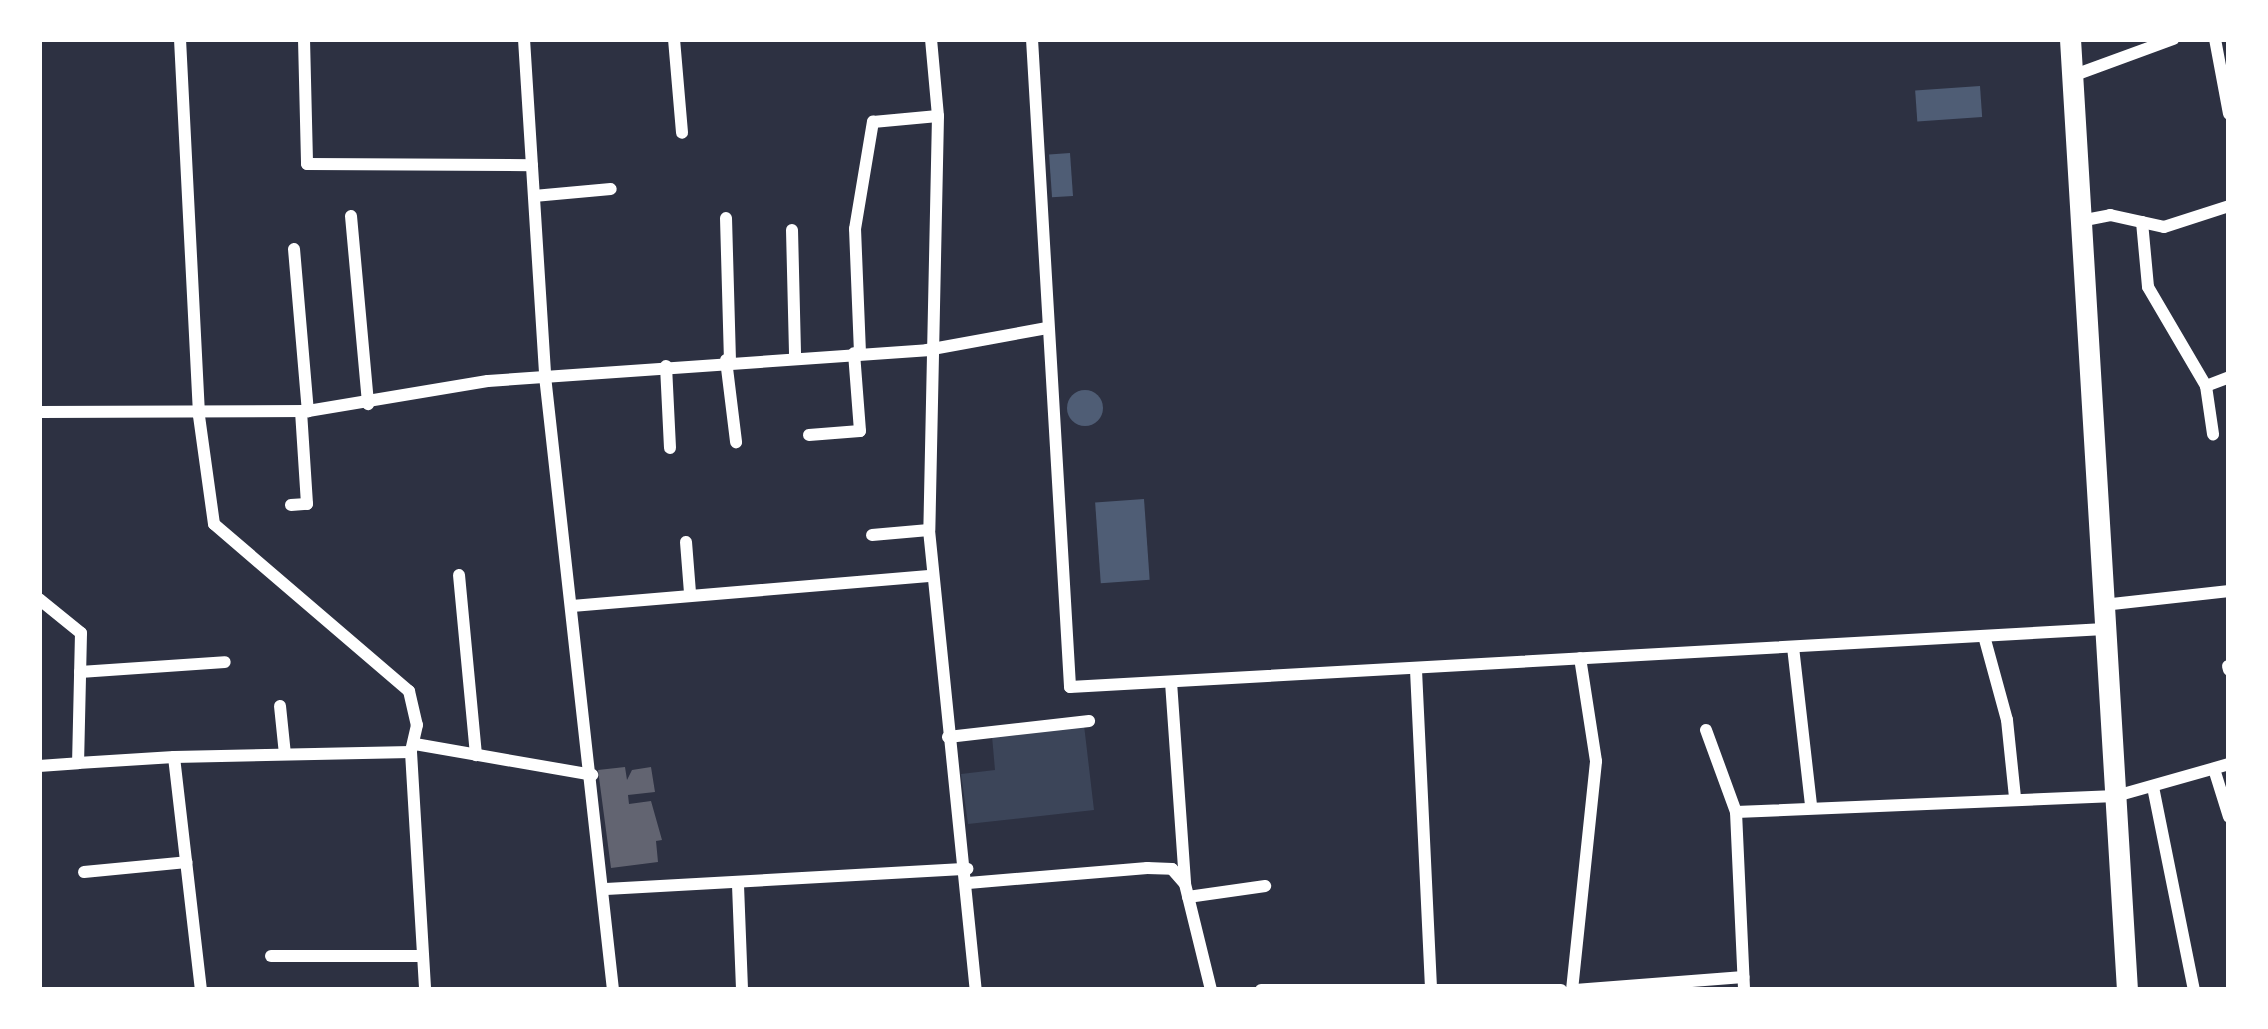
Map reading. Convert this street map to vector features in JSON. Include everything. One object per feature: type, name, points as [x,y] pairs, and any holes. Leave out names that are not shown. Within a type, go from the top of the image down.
[{"type":"highway","points":[[2070,39],[2127,990]]},
{"type":"street","points":[[180,39],[199,416],[209,500],[222,538],[409,691],[425,990]]},
{"type":"street","points":[[304,39],[307,164],[532,165]]},
{"type":"street","points":[[524,39],[545,376],[606,889],[613,990]]},
{"type":"street","points":[[674,39],[682,133]]},
{"type":"street","points":[[931,39],[938,116],[927,350],[929,530],[976,990]]},
{"type":"street","points":[[1032,39],[1070,687],[2104,629]]},
{"type":"street","points":[[2072,76],[2173,39]]},
{"type":"street","points":[[2215,39],[2229,114]]},
{"type":"street","points":[[809,435],[860,431],[855,229],[873,122],[938,116]]},
{"type":"street","points":[[533,196],[611,189]]},
{"type":"street","points":[[2080,221],[2110,215],[2164,227],[2229,206]]},
{"type":"street","points":[[351,216],[368,404]]},
{"type":"street","points":[[726,218],[728,360],[736,442]]},
{"type":"street","points":[[2142,222],[2148,286],[2206,386],[2213,434]]},
{"type":"street","points":[[792,230],[795,356]]},
{"type":"street","points":[[291,506],[307,504],[294,249]]},
{"type":"street","points":[[39,412],[199,416],[304,411],[545,376],[927,350],[1047,328]]},
{"type":"street","points":[[666,366],[670,448]]},
{"type":"street","points":[[2206,386],[2229,377]]},
{"type":"street","points":[[872,536],[929,530]]},
{"type":"street","points":[[686,542],[690,593]]},
{"type":"street","points":[[459,575],[476,755]]},
{"type":"street","points":[[572,606],[932,576]]},
{"type":"street","points":[[2102,605],[2229,591]]},
{"type":"street","points":[[39,599],[75,621],[80,672],[78,763]]},
{"type":"street","points":[[1984,636],[2007,720],[2015,797]]},
{"type":"street","points":[[1793,647],[1811,806]]},
{"type":"street","points":[[1580,658],[1596,761],[1574,990],[1744,984],[1736,812],[1706,730]]},
{"type":"street","points":[[80,672],[225,662]]},
{"type":"street","points":[[1416,670],[1431,990]]},
{"type":"street","points":[[1171,682],[1187,891],[1211,990]]},
{"type":"street","points":[[280,706],[285,754]]},
{"type":"street","points":[[948,737],[1089,721]]},
{"type":"street","points":[[39,766],[413,748],[592,775]]},
{"type":"street","points":[[174,757],[201,990]]},
{"type":"street","points":[[1736,812],[2116,796],[2222,766],[2229,818]]},
{"type":"street","points":[[2153,787],[2194,990]]},
{"type":"street","points":[[84,872],[187,862]]},
{"type":"street","points":[[606,889],[1147,868],[1172,869],[1187,891]]},
{"type":"street","points":[[738,885],[742,990]]},
{"type":"street","points":[[1187,891],[1265,886]]},
{"type":"street","points":[[271,956],[423,956]]},
{"type":"street","points":[[1261,990],[1561,990]]},
{"type":"shaded area","points":[[1980,86],[1982,117],[1917,121],[1915,91]]},
{"type":"shaded area","points":[[1070,153],[1073,196],[1052,197],[1049,154]]},
{"type":"shaded area","points":[[1085,390],[1098,395],[1103,408],[1098,421],[1085,426],[1072,421],[1067,408],[1072,395]]},
{"type":"shaded area","points":[[1144,499],[1150,580],[1101,583],[1095,502]]},
{"type":"shaded area","points":[[1084,725],[1094,810],[968,824],[961,774],[995,770],[992,736]]},
{"type":"building","points":[[625,767],[627,780],[632,770],[651,767],[655,792],[628,795],[629,804],[651,801],[662,840],[656,841],[658,862],[611,868],[598,770]]}]
